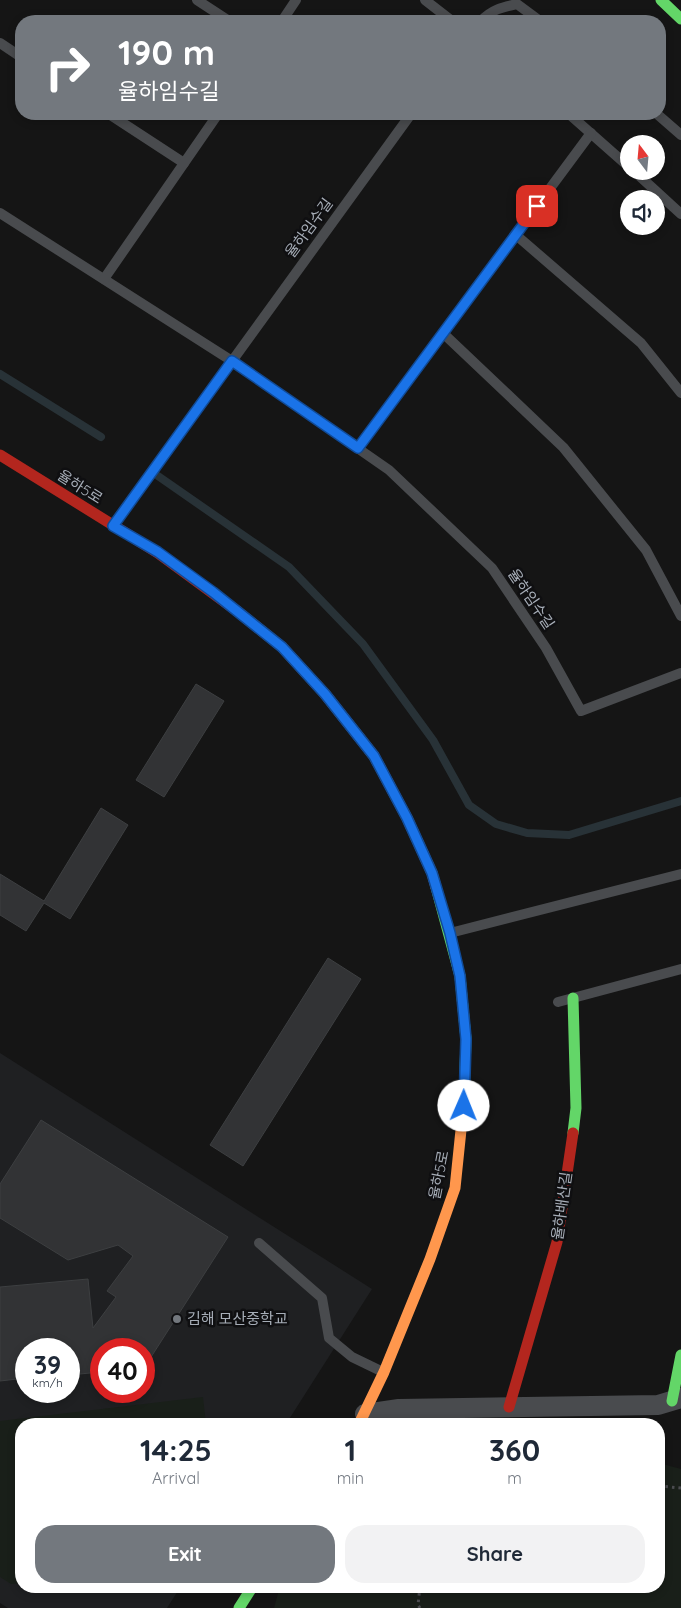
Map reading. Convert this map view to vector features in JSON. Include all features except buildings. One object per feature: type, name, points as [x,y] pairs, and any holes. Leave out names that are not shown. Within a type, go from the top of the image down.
[{"type":"main road","points":[[661,0],[681,19]]},
{"type":"main road","name":"율하5로","points":[[0,455],[158,552],[282,647],[325,694],[374,756],[407,818],[432,873],[450,933],[460,976],[466,1039],[464,1106],[455,1188],[430,1259],[384,1372],[362,1418]]},
{"type":"main road","name":"율하배산길","points":[[509,1407],[558,1242],[576,1108],[573,998]]},
{"type":"main road","points":[[676,1399],[681,1356]]},
{"type":"main road","points":[[238,1608],[248,1593]]},
{"type":"street","points":[[366,1418],[399,1409],[658,1405],[676,1399]]},
{"type":"lane","points":[[197,0],[220,15]]},
{"type":"lane","points":[[286,15],[296,0]]},
{"type":"lane","points":[[425,0],[444,15]]},
{"type":"lane","points":[[488,15],[500,7],[517,4],[532,15]]},
{"type":"lane","points":[[0,43],[15,53]]},
{"type":"lane","points":[[118,120],[184,163]]},
{"type":"lane","points":[[104,279],[214,120]]},
{"type":"lane","name":"율하임수길","points":[[113,526],[407,120]]},
{"type":"lane","points":[[576,120],[620,159]]},
{"type":"lane","points":[[664,120],[681,135]]},
{"type":"lane","points":[[358,448],[592,133]]},
{"type":"lane","points":[[644,180],[681,214]]},
{"type":"lane","name":"율하임수길","points":[[0,213],[232,361],[390,470],[492,568],[546,648],[581,711],[681,673]]},
{"type":"lane","points":[[516,235],[641,343],[681,394]]},
{"type":"lane","points":[[444,333],[563,447],[646,550],[681,616]]},
{"type":"lane","points":[[450,933],[681,874]]},
{"type":"lane","points":[[558,1002],[681,968]]},
{"type":"lane","points":[[259,1243],[322,1298],[329,1338],[352,1357],[384,1372]]},
{"type":"path","points":[[665,1487],[681,1488]]},
{"type":"path","points":[[419,1593],[418,1605],[420,1608]]},
{"type":"shaded area","name":"김해 모산중학교","points":[[0,1053],[372,1289],[290,1418],[15,1418],[15,1593],[177,1593],[167,1608],[8,1608],[0,1603]]},
{"type":"shaded area","points":[[203,1397],[205,1418],[25,1418]]},
{"type":"shaded area","points":[[15,1419],[15,1584],[11,1584],[0,1577],[0,1421]]},
{"type":"shaded area","points":[[665,1465],[681,1469],[681,1608],[274,1608],[278,1593],[665,1593]]},
{"type":"waterway","points":[[0,374],[101,437]]},
{"type":"waterway","points":[[158,476],[289,567],[363,644],[433,740],[469,805],[496,824],[527,833],[569,835],[681,801]]},
{"type":"traffic: fast","points":[[661,0],[681,19]]},
{"type":"traffic: fast","points":[[436,887],[460,976],[466,1039],[464,1101]]},
{"type":"traffic: fast","points":[[573,998],[576,1108],[573,1133]]},
{"type":"traffic: fast","points":[[672,1401],[681,1355]]},
{"type":"traffic: fast","points":[[239,1608],[249,1593]]},
{"type":"traffic: slow","points":[[237,611],[282,647],[325,694],[374,756],[407,818],[432,873],[436,887]]},
{"type":"traffic: slow","points":[[362,1418],[384,1372],[430,1259],[455,1188],[464,1101]]},
{"type":"traffic: jam","points":[[0,455],[158,553],[237,611]]},
{"type":"traffic: jam","points":[[509,1407],[557,1242],[573,1133]]},
{"type":"place","name":"김해 모산중학교","points":[[177,1319]]},
{"type":"route","points":[[464,1106],[466,1039],[460,976],[450,933],[432,873],[407,818],[374,756],[325,694],[282,647],[213,592],[158,552],[113,526],[232,361],[358,448],[537,206]]}]
